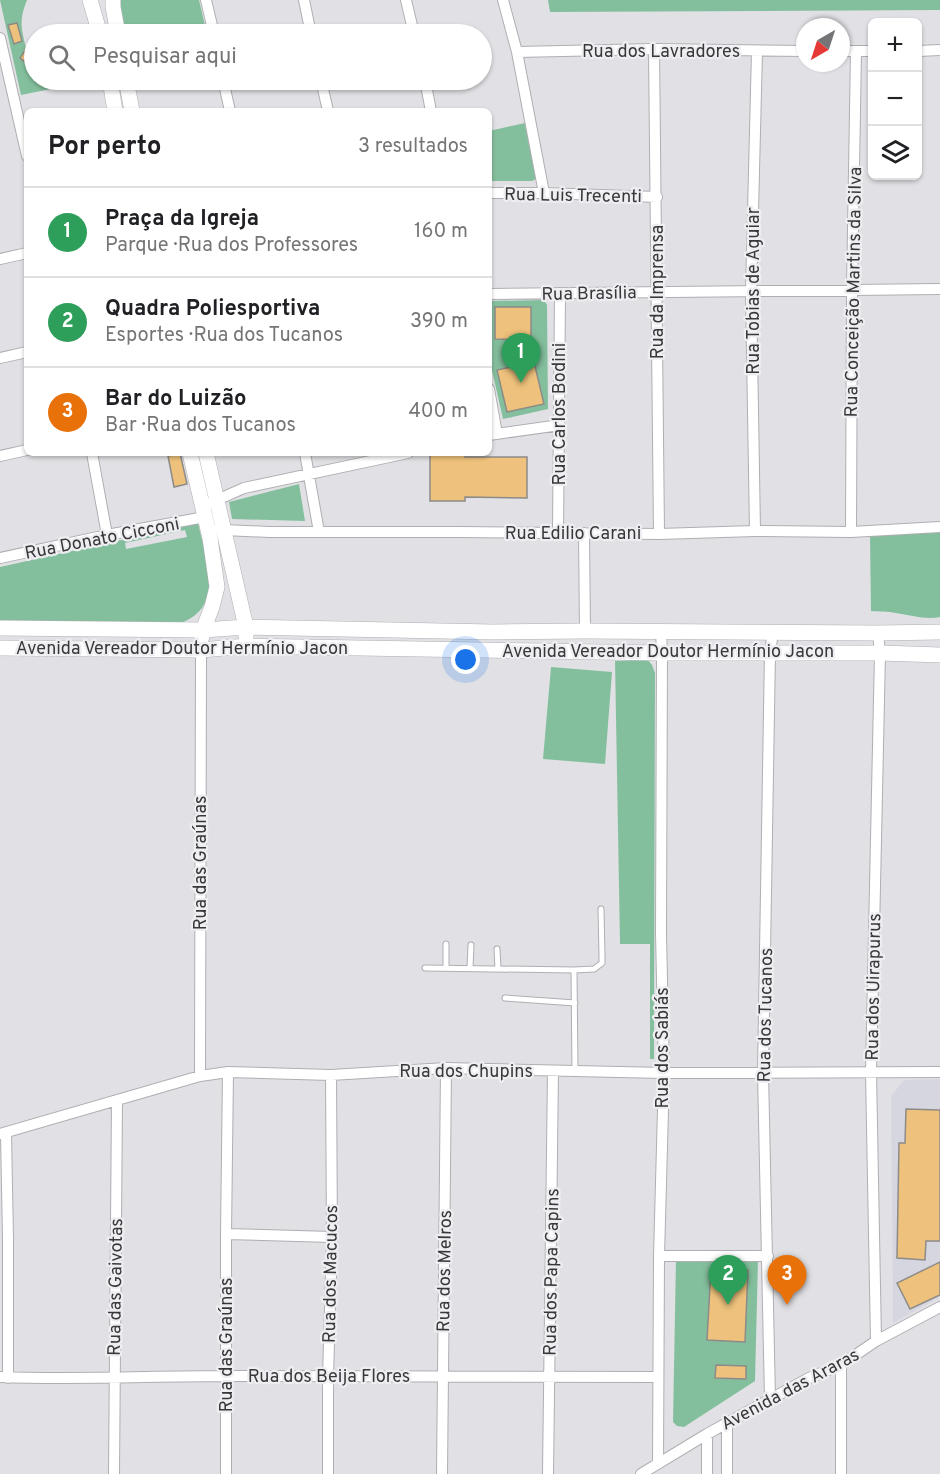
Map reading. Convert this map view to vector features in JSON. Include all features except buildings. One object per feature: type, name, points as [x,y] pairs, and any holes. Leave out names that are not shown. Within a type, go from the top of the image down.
[{"type":"street","points":[[90,0],[97,24]]},
{"type":"street","points":[[113,0],[116,24]]},
{"type":"street","points":[[206,0],[212,24]]},
{"type":"street","points":[[304,0],[309,24]]},
{"type":"street","points":[[406,0],[412,24]]},
{"type":"street","points":[[503,0],[517,52],[544,193]]},
{"type":"street","points":[[0,38],[24,143]]},
{"type":"street","name":"Rua da Imprensa","points":[[654,50],[659,534]]},
{"type":"street","points":[[922,51],[940,50]]},
{"type":"street","name":"Rua Tobias de Aguiar","points":[[754,531],[751,292],[757,51]]},
{"type":"street","name":"Rua dos Lavradores","points":[[517,52],[796,51]]},
{"type":"street","points":[[850,51],[868,51]]},
{"type":"street","name":"Rua Conceição Martins da Silva","points":[[851,532],[856,51]]},
{"type":"street","points":[[112,90],[115,108]]},
{"type":"street","points":[[128,90],[131,108]]},
{"type":"street","points":[[226,90],[229,108]]},
{"type":"street","points":[[323,90],[327,108]]},
{"type":"street","points":[[427,90],[430,108]]},
{"type":"street","name":"Rua Luis Trecenti","points":[[492,193],[657,197]]},
{"type":"street","points":[[0,259],[24,254]]},
{"type":"street","name":"Rua Brasília","points":[[492,294],[940,289]]},
{"type":"street","name":"Rua Carlos Bodini","points":[[558,534],[560,293]]},
{"type":"street","points":[[0,358],[24,353]]},
{"type":"street","points":[[493,435],[560,425]]},
{"type":"street","points":[[0,456],[24,451]]},
{"type":"street","points":[[93,456],[107,535]]},
{"type":"street","points":[[191,456],[205,517],[217,587],[203,630],[201,650]]},
{"type":"street","points":[[207,456],[246,627],[246,646]]},
{"type":"street","points":[[306,456],[319,532]]},
{"type":"street","points":[[205,517],[217,499],[244,488],[390,456]]},
{"type":"street","name":"Rua Edilio Carani","points":[[205,517],[224,530],[270,532],[659,534],[754,531],[851,532],[940,526]]},
{"type":"street","name":"Rua Donato Cicconi","points":[[0,558],[205,517]]},
{"type":"street","points":[[584,532],[585,631]]},
{"type":"street","name":"Avenida Vereador Doutor Hermínio Jacon","points":[[0,628],[203,630],[246,627],[493,632],[940,632]]},
{"type":"street","name":"Rua dos Sabiás","points":[[658,1464],[659,1257],[664,1073],[661,631]]},
{"type":"street","name":"Rua dos Tucanos","points":[[770,1399],[763,1072],[770,652],[773,632]]},
{"type":"street","name":"Rua dos Uirapurus","points":[[876,1341],[871,1072],[880,653],[878,633]]},
{"type":"street","name":"Avenida Vereador Doutor Hermínio Jacon","points":[[0,648],[201,650],[246,646],[662,653],[880,653],[940,656]]},
{"type":"street","name":"Rua das Graúnas","points":[[200,1076],[201,650]]},
{"type":"street","name":"Rua dos Chupins","points":[[3,1134],[200,1076],[228,1072],[331,1075],[446,1068],[664,1073],[940,1072]]},
{"type":"street","name":"Rua dos Melros","points":[[442,1474],[446,1068]]},
{"type":"street","name":"Rua dos Papa Capins","points":[[548,1474],[553,1071]]},
{"type":"street","name":"Rua das Graúnas","points":[[226,1474],[228,1072]]},
{"type":"street","name":"Rua dos Macucos","points":[[328,1474],[332,1237],[331,1075]]},
{"type":"street","name":"Rua das Gaivotas","points":[[114,1474],[117,1100]]},
{"type":"street","points":[[3,1134],[4,1378]]},
{"type":"street","points":[[226,1233],[332,1237]]},
{"type":"street","points":[[659,1257],[768,1256]]},
{"type":"street","name":"Avenida das Araras","points":[[641,1474],[706,1434],[809,1378],[841,1365],[876,1341],[940,1307]]},
{"type":"street","points":[[841,1365],[841,1474]]},
{"type":"street","name":"Rua dos Beija Flores","points":[[4,1378],[658,1377]]},
{"type":"street","points":[[727,1424],[727,1474]]},
{"type":"street","points":[[706,1434],[707,1474]]},
{"type":"lane","points":[[425,968],[594,969],[602,963],[601,909]]},
{"type":"lane","points":[[446,945],[446,968]]},
{"type":"lane","points":[[470,968],[471,945]]},
{"type":"lane","points":[[497,949],[498,969]]},
{"type":"lane","points":[[574,970],[575,1071]]},
{"type":"lane","points":[[505,998],[575,1003]]},
{"type":"shaded area","points":[[940,1079],[940,1297],[893,1323],[891,1096],[904,1080]]},
{"type":"green space","points":[[0,0],[27,0],[22,19],[24,90],[46,90],[21,95]]},
{"type":"green space","points":[[118,0],[199,0],[205,24],[120,24]]},
{"type":"green space","points":[[548,0],[940,0],[940,10],[550,12]]},
{"type":"green space","points":[[525,123],[536,179],[532,181],[492,181],[492,130]]},
{"type":"green space","points":[[544,300],[547,305],[548,409],[503,419],[492,370],[492,301]]},
{"type":"green space","points":[[299,484],[305,521],[232,519],[229,502]]},
{"type":"green space","points":[[198,523],[207,560],[209,585],[202,607],[194,616],[181,623],[0,624],[0,567]],"holes":[[[185,530],[187,537],[126,549],[125,543]]]},
{"type":"green space","points":[[940,530],[940,617],[923,618],[871,611],[870,535]]},
{"type":"green space","points":[[648,660],[655,673],[654,1059],[650,1059],[650,944],[620,944],[615,661]]},
{"type":"green space","points":[[551,667],[612,672],[605,764],[543,759]]},
{"type":"green space","points":[[676,1259],[758,1260],[755,1381],[684,1427],[677,1426],[673,1422]]},
{"type":"place","name":"Praça da Igreja","points":[[521,383]]},
{"type":"place","name":"Quadra Poliesportiva","points":[[728,1305]]},
{"type":"place","name":"Bar do Luizão","points":[[787,1305]]}]
